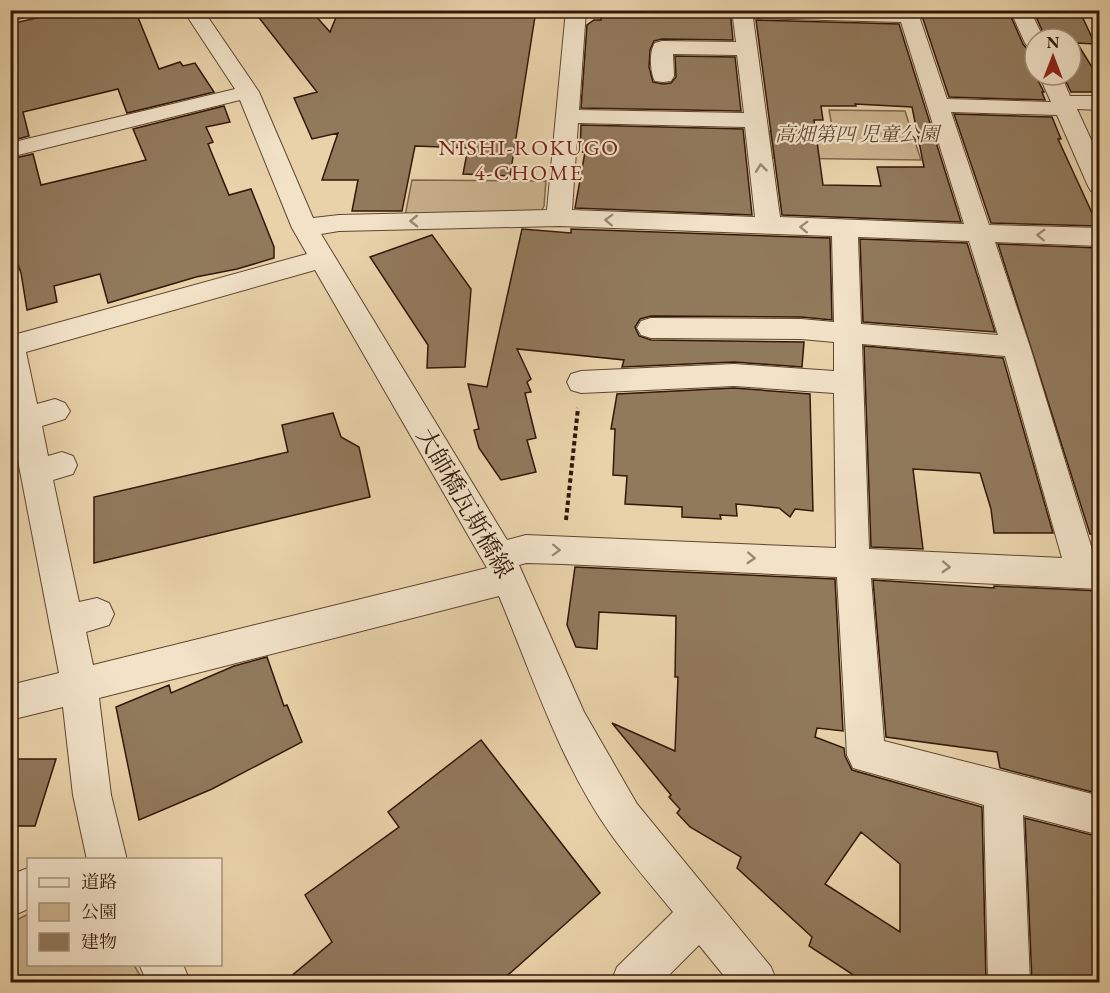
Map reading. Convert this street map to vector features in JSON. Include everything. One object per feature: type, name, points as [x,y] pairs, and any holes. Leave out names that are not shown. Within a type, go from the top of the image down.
[{"type":"street","points":[[10,15],[30,10]]},
{"type":"street","name":"大師橋瓦斯橋線","points":[[194,10],[201,41],[248,92],[305,228],[322,260],[504,567],[571,725],[595,771],[623,818],[756,982]]},
{"type":"street","points":[[559,218],[576,10]]},
{"type":"street","points":[[1020,10],[1028,27]]},
{"type":"street","points":[[10,703],[504,567],[526,549],[1091,574],[908,14],[742,11],[769,226]]},
{"type":"street","points":[[663,76],[662,47],[747,49]]},
{"type":"street","points":[[1056,87],[1100,186]]},
{"type":"street","points":[[10,150],[248,92]]},
{"type":"street","points":[[938,105],[1100,103]]},
{"type":"street","points":[[567,116],[756,120]]},
{"type":"street","points":[[305,228],[339,223],[559,218],[1100,237]]},
{"type":"street","points":[[845,229],[854,563],[866,755],[1100,816]]},
{"type":"street","points":[[107,858],[92,795],[79,685],[81,617],[48,468],[25,418],[11,345],[101,329],[322,260]]},
{"type":"street","points":[[651,328],[801,329],[1016,347]]},
{"type":"street","points":[[581,382],[734,375],[785,377],[849,384]]},
{"type":"street","points":[[25,418],[55,411]]},
{"type":"street","points":[[1003,791],[1009,982]]},
{"type":"street","points":[[10,897],[27,888]]},
{"type":"street","points":[[632,982],[700,914]]},
{"type":"street","points":[[161,966],[170,982]]},
{"type":"path","points":[[563,550],[581,382]]},
{"type":"green space","name":"高畑第四 児童公園","points":[[829,110],[905,111],[921,160],[772,158],[769,131],[833,132]]},
{"type":"green space","points":[[412,180],[546,181],[544,206],[540,213],[405,216]]},
{"type":"green space","points":[[27,915],[27,966],[135,966],[144,982],[11,982],[11,923]]},
{"type":"building","points":[[71,10],[135,10],[159,69],[180,62],[183,66],[195,63],[214,92],[127,113],[118,89],[23,112],[29,136],[10,141],[10,24]]},
{"type":"building","points":[[253,10],[300,10],[306,16],[314,14],[330,32],[339,10],[536,10],[510,176],[463,174],[468,148],[415,146],[402,211],[352,211],[358,180],[322,180],[338,133],[312,139],[294,98],[317,92]]},
{"type":"building","points":[[601,10],[730,10],[733,40],[662,39],[654,41],[650,50],[649,67],[653,82],[663,84],[671,83],[676,77],[675,56],[735,57],[741,111],[581,108],[587,25],[594,20],[601,20]]},
{"type":"building","points":[[920,10],[1008,10],[1023,44],[1023,87],[1041,87],[1045,100],[949,97]]},
{"type":"building","points":[[1033,10],[1080,12],[1095,44],[1083,43],[1083,27],[1041,27]]},
{"type":"building","points":[[756,20],[899,24],[961,222],[782,215]],"holes":[[[855,104],[912,107],[924,167],[877,167],[881,186],[823,185],[814,120],[823,120],[821,106],[856,106]]]},
{"type":"building","points":[[1083,53],[1100,80],[1100,92],[1071,92],[1069,87],[1083,87]]},
{"type":"building","points":[[224,106],[230,122],[206,127],[213,142],[208,144],[229,195],[251,189],[274,247],[274,258],[237,269],[196,277],[108,303],[100,274],[54,286],[57,302],[27,310],[21,273],[10,242],[10,159],[33,154],[41,185],[146,160],[133,129]]},
{"type":"building","points":[[954,114],[1052,117],[1061,139],[1058,139],[1098,226],[991,223]]},
{"type":"building","points":[[581,125],[743,129],[752,215],[575,208],[585,152],[580,152]]},
{"type":"building","points":[[522,229],[571,233],[571,229],[830,238],[832,320],[801,317],[651,316],[640,319],[635,327],[639,336],[651,340],[804,342],[802,367],[734,362],[622,367],[624,360],[517,349],[531,379],[527,382],[531,392],[525,393],[536,438],[527,440],[536,472],[501,480],[479,448],[474,430],[479,429],[468,384],[487,387]]},
{"type":"building","points":[[432,235],[471,289],[465,367],[427,368],[428,345],[370,257]]},
{"type":"building","points":[[860,239],[967,243],[995,332],[863,322]]},
{"type":"building","points":[[998,244],[1100,248],[1100,534],[1090,534]]},
{"type":"building","points":[[864,346],[1003,358],[1053,533],[994,533],[991,509],[980,473],[913,469],[923,549],[871,547]]},
{"type":"building","points":[[734,388],[810,394],[813,511],[795,509],[790,517],[779,508],[736,504],[737,516],[720,515],[721,519],[682,517],[682,507],[625,504],[627,476],[613,475],[615,429],[611,429],[617,394]]},
{"type":"building","points":[[333,413],[341,437],[359,447],[370,497],[94,563],[94,497],[288,452],[282,425]]},
{"type":"building","points":[[575,567],[835,579],[843,731],[817,728],[815,737],[844,748],[852,770],[982,807],[986,982],[864,982],[809,946],[812,937],[737,868],[741,857],[690,827],[677,813],[680,809],[669,797],[671,795],[612,723],[675,751],[678,677],[675,677],[676,616],[599,612],[597,649],[576,647],[567,625]],"holes":[[[861,832],[900,864],[900,932],[825,884]]]},
{"type":"building","points":[[873,580],[994,588],[994,586],[1100,591],[1100,794],[1000,768],[997,752],[886,737]]},
{"type":"building","points":[[267,657],[284,706],[287,705],[302,742],[212,789],[139,820],[116,707],[169,685],[171,693],[234,666]]},
{"type":"building","points":[[481,740],[600,893],[500,982],[284,982],[332,942],[305,895],[399,827],[388,812]]},
{"type":"building","points":[[10,759],[56,759],[35,826],[10,826]]},
{"type":"building","points":[[1025,818],[1100,837],[1100,982],[1032,982]]},
{"type":"district","name":"NISHI-ROKUGO 4-CHOME","points":[[529,160]]}]
